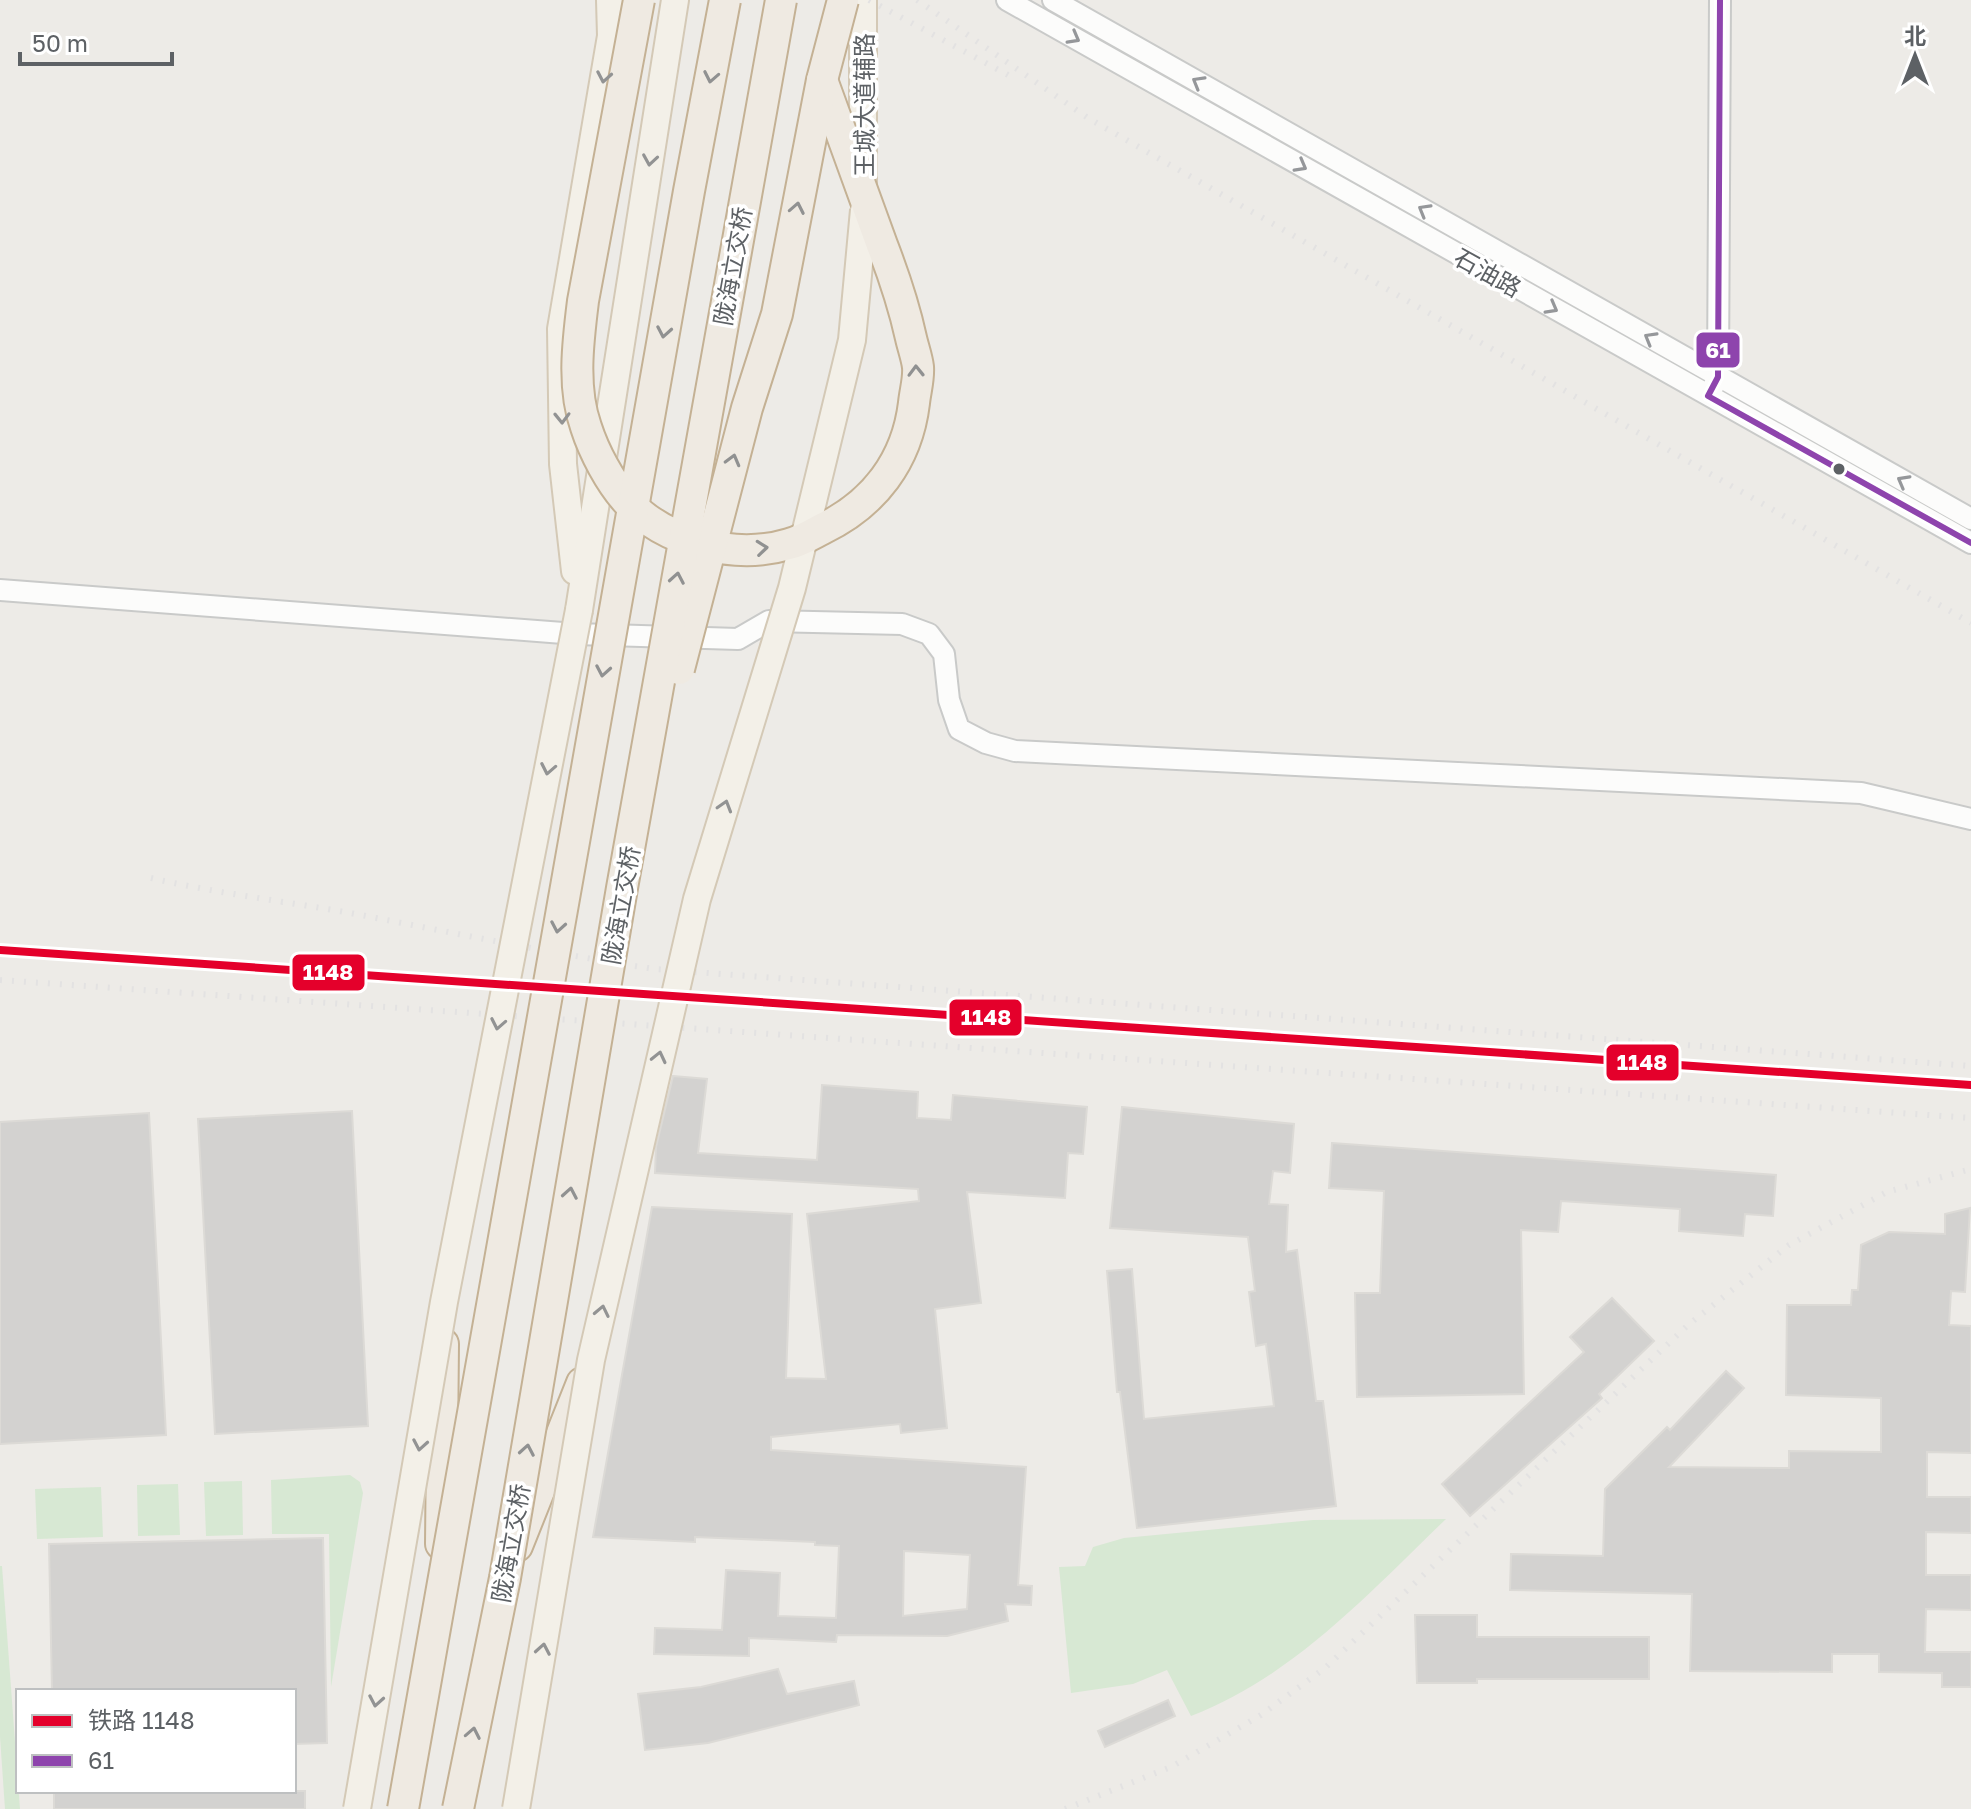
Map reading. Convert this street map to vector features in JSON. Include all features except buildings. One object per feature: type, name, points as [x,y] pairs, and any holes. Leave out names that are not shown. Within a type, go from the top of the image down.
[{"type":"highway","points":[[639,0],[583,301],[578,341],[579,384],[585,427],[612,480],[628,501],[662,528],[702,545],[759,550],[791,544],[861,505],[888,477],[904,449],[918,367],[902,299],[822,80]]},
{"type":"highway","points":[[403,1809],[725,0]]},
{"type":"highway","name":"陇海立交桥","points":[[458,1809],[505,1578],[622,888],[781,0]]},
{"type":"highway","points":[[622,888],[747,408],[777,314],[822,80],[843,0]]},
{"type":"highway","points":[[440,1595],[444,1302]]},
{"type":"highway","points":[[505,1578],[591,1360]]},
{"type":"main road","points":[[579,610],[563,464],[561,329],[611,36],[610,0]]},
{"type":"main road","points":[[357,1809],[444,1302],[579,610],[675,0]]},
{"type":"main road","name":"王城大道辅路","points":[[516,1809],[591,1360],[697,899],[792,588],[848,356],[864,210],[863,0]]},
{"type":"street","name":"石油路","points":[[1007,0],[1971,543]]},
{"type":"street","name":"石油路","points":[[1053,0],[1971,519]]},
{"type":"street","points":[[1708,396],[1718,377],[1720,0]]},
{"type":"street","points":[[0,590],[576,634],[738,639],[769,621],[902,624],[929,634],[944,654],[949,700],[959,729],[986,743],[1015,751],[1861,793],[1971,819]]},
{"type":"green space","points":[[350,1475],[360,1482],[363,1493],[331,1687],[329,1534],[272,1534],[271,1480]]},
{"type":"green space","points":[[242,1481],[243,1535],[206,1536],[204,1482]]},
{"type":"green space","points":[[178,1484],[180,1535],[138,1536],[137,1485]]},
{"type":"green space","points":[[101,1487],[103,1537],[37,1539],[35,1489]]},
{"type":"green space","points":[[1446,1519],[1328,1631],[1263,1679],[1228,1699],[1191,1716],[1167,1670],[1133,1684],[1071,1693],[1059,1567],[1085,1566],[1093,1547],[1124,1538],[1313,1520]]},
{"type":"green space","points":[[2,1566],[16,1793],[19,1793],[20,1809],[5,1809],[0,1737]]},
{"type":"railway","points":[[869,0],[1010,76]]},
{"type":"railway","points":[[917,0],[1088,118],[1971,623]]},
{"type":"railway","points":[[151,878],[654,969],[1971,1066]]},
{"type":"railway","points":[[0,980],[1971,1118]]},
{"type":"railway","points":[[1065,1809],[1171,1767],[1261,1715],[1325,1668],[1688,1325],[1789,1245],[1887,1192],[1971,1169]]},
{"type":"rail line","name":"1148","points":[[0,950],[1971,1085]]},
{"type":"transit line","name":"61","points":[[1720,0],[1718,377],[1708,396],[1971,543]]}]
